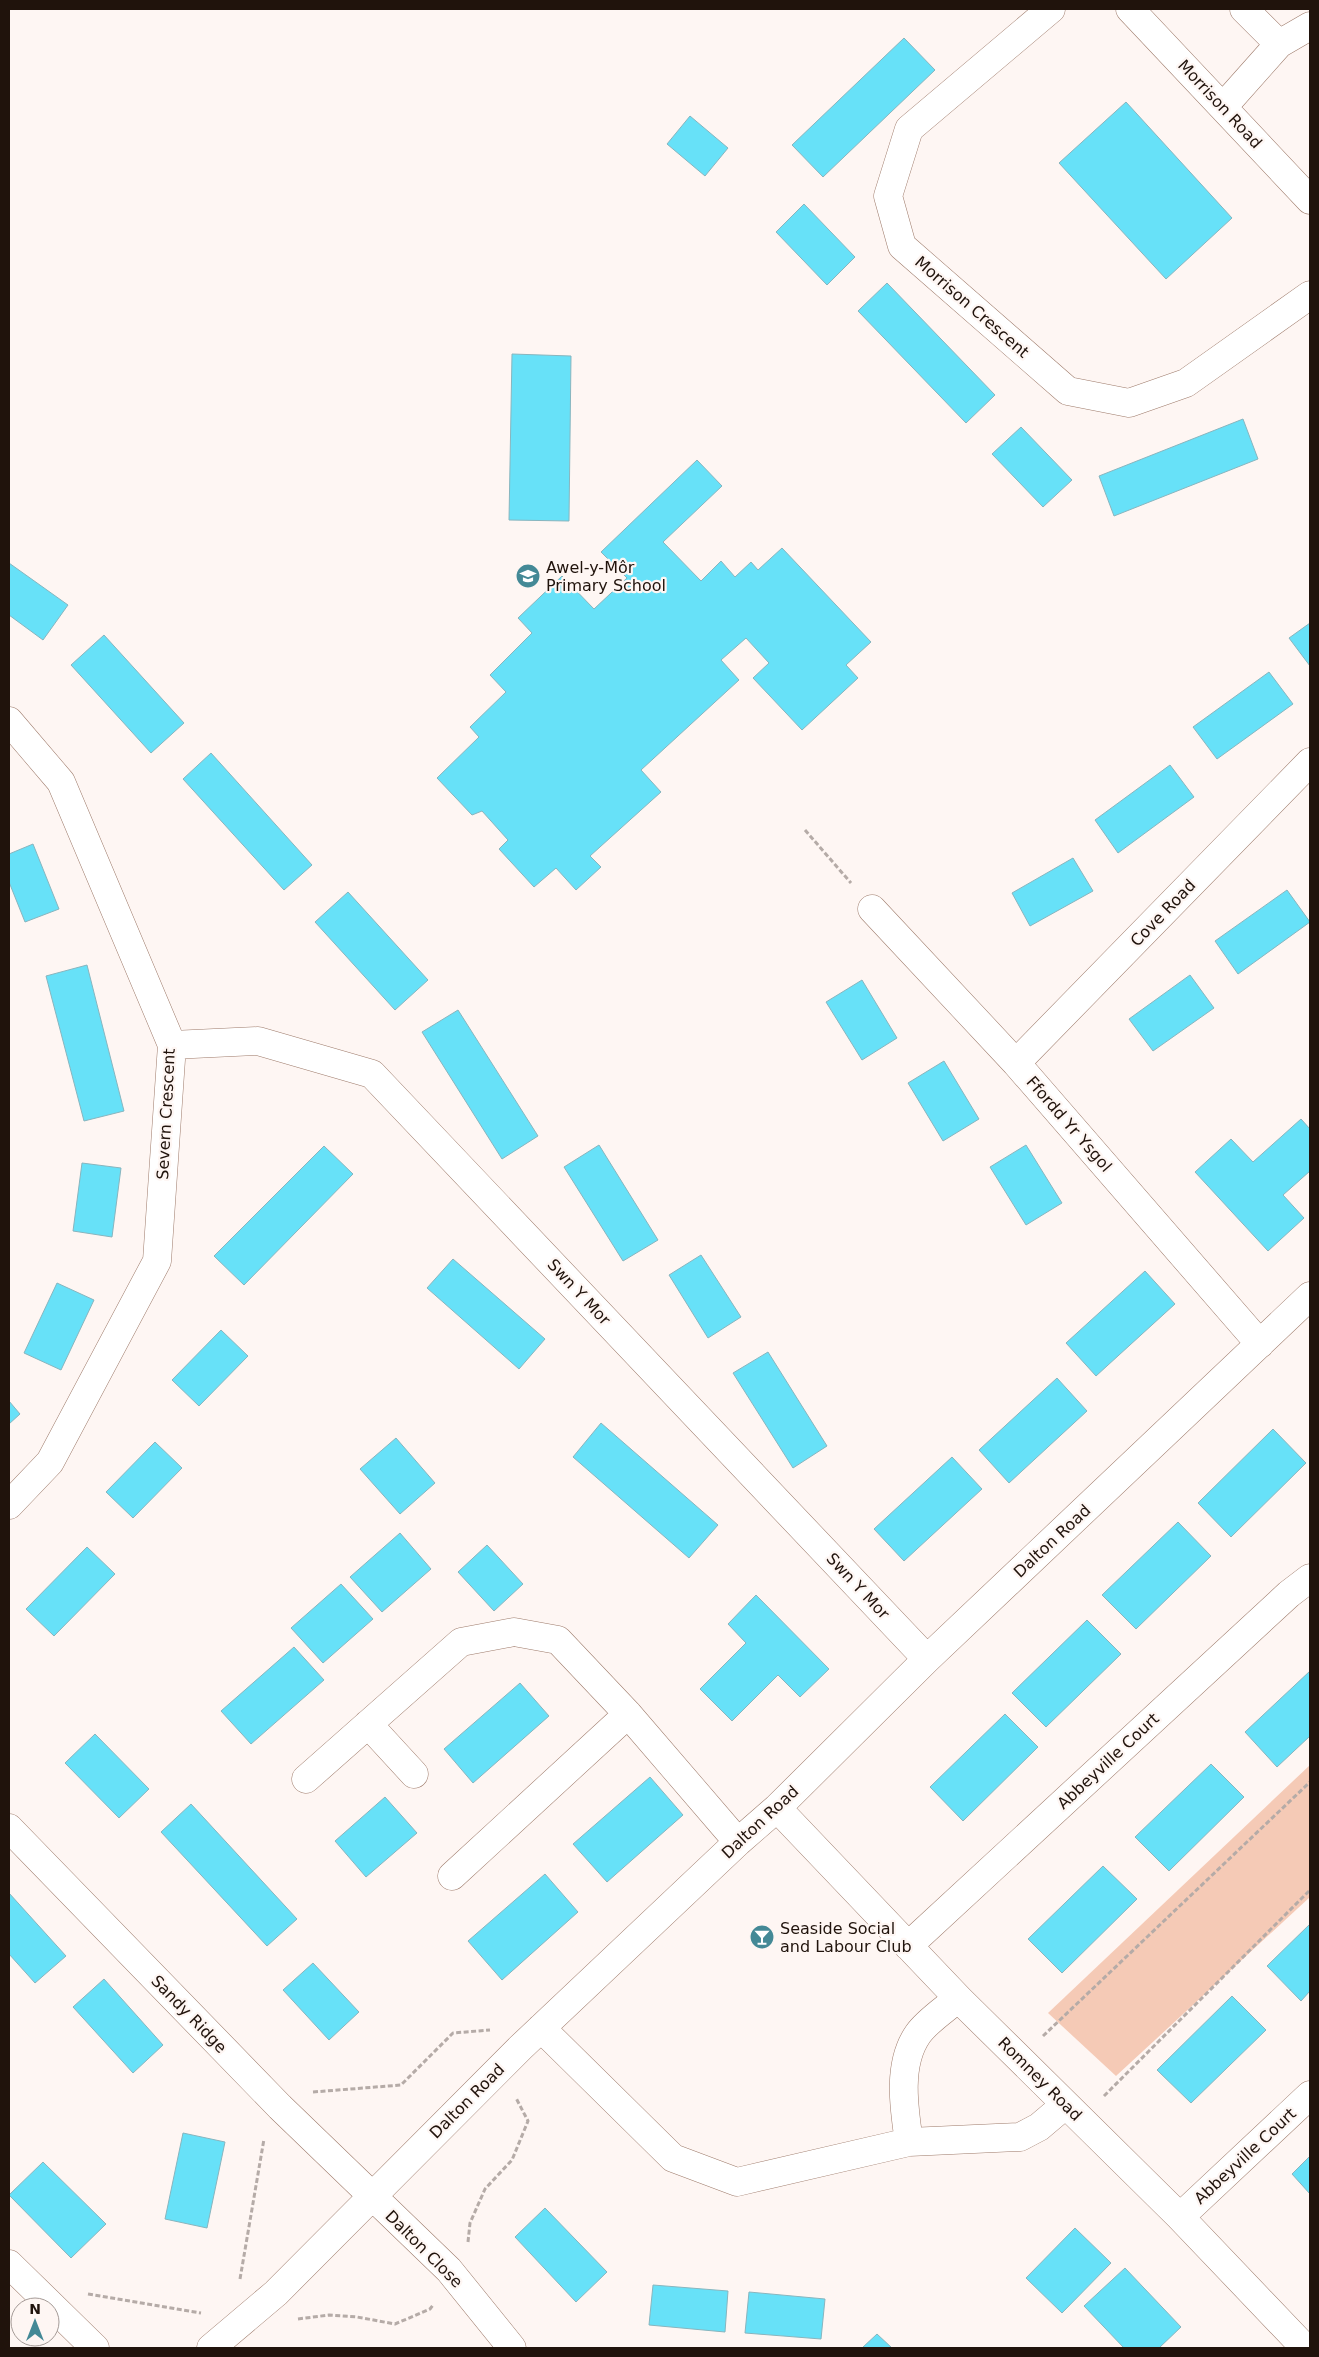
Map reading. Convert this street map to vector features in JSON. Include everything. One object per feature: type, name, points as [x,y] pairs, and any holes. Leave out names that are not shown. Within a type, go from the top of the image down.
[{"type":"street","name":"Morrison Crescent","points":[[1051,9],[909,129],[888,196],[902,246],[1068,391],[1129,403],[1186,382],[1310,295]]},
{"type":"street","name":"Morrison Road","points":[[1130,9],[1310,200]]},
{"type":"street","points":[[1244,9],[1279,44]]},
{"type":"street","points":[[1223,107],[1279,44],[1310,26]]},
{"type":"street","name":"Severn Crescent","points":[[9,721],[61,782],[172,1045],[157,1261],[50,1462],[9,1505]]},
{"type":"street","name":"Cove Road","points":[[1016,1063],[1310,762]]},
{"type":"street","name":"Ffordd Yr Ysgol","points":[[872,909],[1016,1063],[1260,1344]]},
{"type":"street","name":"Swn Y Mor","points":[[172,1045],[258,1041],[372,1074],[927,1659]]},
{"type":"street","name":"Dalton Road","points":[[218,2341],[276,2293],[540,2028],[738,1842],[777,1808],[927,1659],[1310,1296]]},
{"type":"street","name":"Abbeyville Court","points":[[908,1946],[1288,1594],[1310,1578]]},
{"type":"street","points":[[306,1779],[461,1642],[514,1632],[558,1640],[628,1714],[738,1842]]},
{"type":"street","points":[[452,1876],[628,1714]]},
{"type":"street","points":[[368,1724],[414,1774]]},
{"type":"street","name":"Romney Road","points":[[777,1808],[958,1998],[1180,2217],[1305,2348]]},
{"type":"street","name":"Sandy Ridge","points":[[9,1828],[280,2107],[372,2197]]},
{"type":"street","points":[[909,2142],[903,2105],[905,2066],[918,2034],[958,1998]]},
{"type":"street","points":[[540,2028],[673,2158],[737,2182],[909,2142],[1020,2137],[1073,2112]]},
{"type":"street","name":"Abbeyville Court","points":[[1180,2217],[1310,2095]]},
{"type":"street","name":"Dalton Close","points":[[372,2197],[452,2273],[512,2348]]},
{"type":"street","points":[[9,2264],[45,2297]]},
{"type":"street","points":[[60,2312],[95,2348]]},
{"type":"path","points":[[806,830],[872,909]]},
{"type":"path","points":[[1019,2058],[1310,1782]]},
{"type":"path","points":[[1073,2112],[1310,1890]]},
{"type":"path","points":[[276,2293],[294,2319],[329,2315],[357,2317],[395,2324],[430,2309],[467,2245],[470,2223],[485,2189],[512,2160],[528,2121],[515,2096]]},
{"type":"path","points":[[60,2298],[76,2292],[203,2314],[218,2341]]},
{"type":"shaded area","points":[[1310,1765],[1310,1897],[1116,2076],[1048,2013]]},
{"type":"building","points":[[904,38],[935,70],[823,177],[792,145]]},
{"type":"building","points":[[1126,102],[1232,218],[1166,279],[1059,163]]},
{"type":"building","points":[[690,116],[728,148],[705,176],[667,144]]},
{"type":"building","points":[[804,204],[855,257],[827,285],[776,232]]},
{"type":"building","points":[[887,283],[995,395],[966,423],[858,311]]},
{"type":"building","points":[[512,354],[571,356],[569,521],[509,520]]},
{"type":"building","points":[[1243,419],[1258,459],[1114,516],[1099,476]]},
{"type":"building","points":[[1021,427],[1072,480],[1043,507],[992,454]]},
{"type":"building","points":[[697,460],[722,486],[663,542],[701,581],[721,561],[735,577],[751,562],[758,570],[782,548],[871,642],[846,665],[858,678],[802,730],[753,678],[769,663],[746,638],[721,660],[739,680],[641,770],[661,792],[590,856],[601,867],[576,890],[556,868],[534,887],[499,849],[508,840],[482,811],[472,815],[437,778],[479,737],[470,727],[506,692],[490,675],[532,633],[518,618],[562,576],[594,609],[627,578],[601,552]]},
{"type":"building","points":[[9,563],[68,605],[43,640],[9,615]]},
{"type":"building","points":[[1310,623],[1310,666],[1289,638]]},
{"type":"building","points":[[104,635],[184,723],[151,753],[71,665]]},
{"type":"building","points":[[1269,672],[1293,704],[1217,759],[1193,727]]},
{"type":"building","points":[[211,753],[312,865],[284,890],[183,779]]},
{"type":"building","points":[[1170,765],[1194,797],[1118,853],[1095,820]]},
{"type":"building","points":[[33,844],[59,909],[25,922],[9,882],[9,854]]},
{"type":"building","points":[[1073,858],[1093,891],[1030,926],[1012,893]]},
{"type":"building","points":[[1287,890],[1310,922],[1238,974],[1215,941]]},
{"type":"building","points":[[348,892],[428,980],[395,1010],[315,922]]},
{"type":"building","points":[[87,965],[124,1111],[84,1121],[46,976]]},
{"type":"building","points":[[1190,975],[1214,1008],[1153,1051],[1129,1019]]},
{"type":"building","points":[[862,980],[897,1038],[862,1060],[826,1002]]},
{"type":"building","points":[[458,1010],[538,1136],[502,1159],[422,1032]]},
{"type":"building","points":[[944,1061],[979,1119],[943,1141],[908,1083]]},
{"type":"building","points":[[1301,1119],[1310,1129],[1310,1171],[1283,1195],[1304,1218],[1268,1251],[1195,1172],[1231,1139],[1253,1162]]},
{"type":"building","points":[[599,1145],[658,1240],[623,1261],[564,1167]]},
{"type":"building","points":[[1026,1145],[1062,1203],[1026,1225],[990,1167]]},
{"type":"building","points":[[324,1146],[353,1174],[244,1285],[214,1256]]},
{"type":"building","points":[[82,1163],[121,1168],[112,1237],[73,1231]]},
{"type":"building","points":[[701,1255],[741,1317],[708,1338],[669,1275]]},
{"type":"building","points":[[453,1259],[545,1339],[519,1369],[427,1288]]},
{"type":"building","points":[[1145,1271],[1175,1304],[1096,1376],[1066,1343]]},
{"type":"building","points":[[57,1283],[94,1300],[61,1370],[24,1353]]},
{"type":"building","points":[[221,1330],[248,1356],[199,1406],[172,1380]]},
{"type":"building","points":[[768,1352],[827,1446],[793,1468],[733,1373]]},
{"type":"building","points":[[1057,1378],[1087,1411],[1009,1483],[979,1450]]},
{"type":"building","points":[[9,1401],[20,1414],[9,1424]]},
{"type":"building","points":[[601,1423],[718,1525],[689,1558],[573,1457]]},
{"type":"building","points":[[1273,1429],[1306,1463],[1231,1537],[1198,1503]]},
{"type":"building","points":[[396,1438],[435,1483],[400,1514],[360,1469]]},
{"type":"building","points":[[155,1442],[182,1468],[133,1518],[106,1492]]},
{"type":"building","points":[[952,1457],[982,1489],[904,1561],[874,1529]]},
{"type":"building","points":[[1178,1522],[1211,1556],[1136,1629],[1102,1595]]},
{"type":"building","points":[[400,1533],[431,1569],[382,1612],[350,1577]]},
{"type":"building","points":[[487,1545],[523,1584],[494,1611],[458,1572]]},
{"type":"building","points":[[87,1547],[115,1574],[54,1636],[26,1609]]},
{"type":"building","points":[[341,1584],[373,1619],[323,1663],[291,1628]]},
{"type":"building","points":[[756,1595],[829,1669],[800,1697],[778,1675],[732,1721],[700,1689],[746,1643],[728,1624]]},
{"type":"building","points":[[1087,1620],[1121,1654],[1046,1727],[1012,1693]]},
{"type":"building","points":[[294,1647],[324,1680],[251,1744],[221,1711]]},
{"type":"building","points":[[1310,1671],[1310,1736],[1277,1767],[1245,1732]]},
{"type":"building","points":[[520,1683],[549,1716],[473,1783],[444,1749]]},
{"type":"building","points":[[1005,1714],[1038,1747],[963,1821],[930,1787]]},
{"type":"building","points":[[95,1734],[149,1789],[119,1818],[65,1763]]},
{"type":"building","points":[[1211,1764],[1244,1797],[1169,1871],[1135,1837]]},
{"type":"building","points":[[650,1777],[683,1815],[607,1882],[573,1844]]},
{"type":"building","points":[[385,1797],[417,1833],[366,1877],[335,1841]]},
{"type":"building","points":[[191,1804],[297,1919],[267,1946],[161,1832]]},
{"type":"building","points":[[1103,1866],[1137,1899],[1062,1973],[1028,1939]]},
{"type":"building","points":[[545,1874],[578,1912],[502,1980],[468,1941]]},
{"type":"building","points":[[9,1893],[66,1956],[35,1983],[9,1954]]},
{"type":"building","points":[[1310,1924],[1310,1991],[1301,2001],[1267,1966]]},
{"type":"building","points":[[313,1963],[359,2012],[329,2040],[283,1990]]},
{"type":"building","points":[[104,1979],[163,2045],[133,2073],[73,2007]]},
{"type":"building","points":[[1232,1996],[1266,2030],[1191,2103],[1157,2070]]},
{"type":"building","points":[[183,2133],[225,2142],[207,2228],[165,2219]]},
{"type":"building","points":[[1310,2156],[1310,2194],[1292,2174]]},
{"type":"building","points":[[43,2162],[106,2224],[71,2258],[9,2195]]},
{"type":"building","points":[[545,2208],[607,2272],[576,2302],[515,2237]]},
{"type":"building","points":[[1075,2228],[1111,2263],[1062,2313],[1026,2278]]},
{"type":"building","points":[[1125,2268],[1181,2327],[1159,2348],[1124,2348],[1084,2306]]},
{"type":"building","points":[[653,2285],[728,2291],[725,2332],[649,2325]]},
{"type":"building","points":[[749,2292],[825,2299],[821,2339],[745,2333]]},
{"type":"building","points":[[877,2334],[892,2348],[862,2348]]},
{"type":"place","name":"Awel-y-Môr Primary School","points":[[528,576]]},
{"type":"place","name":"Seaside Social and Labour Club","points":[[762,1937]]}]
